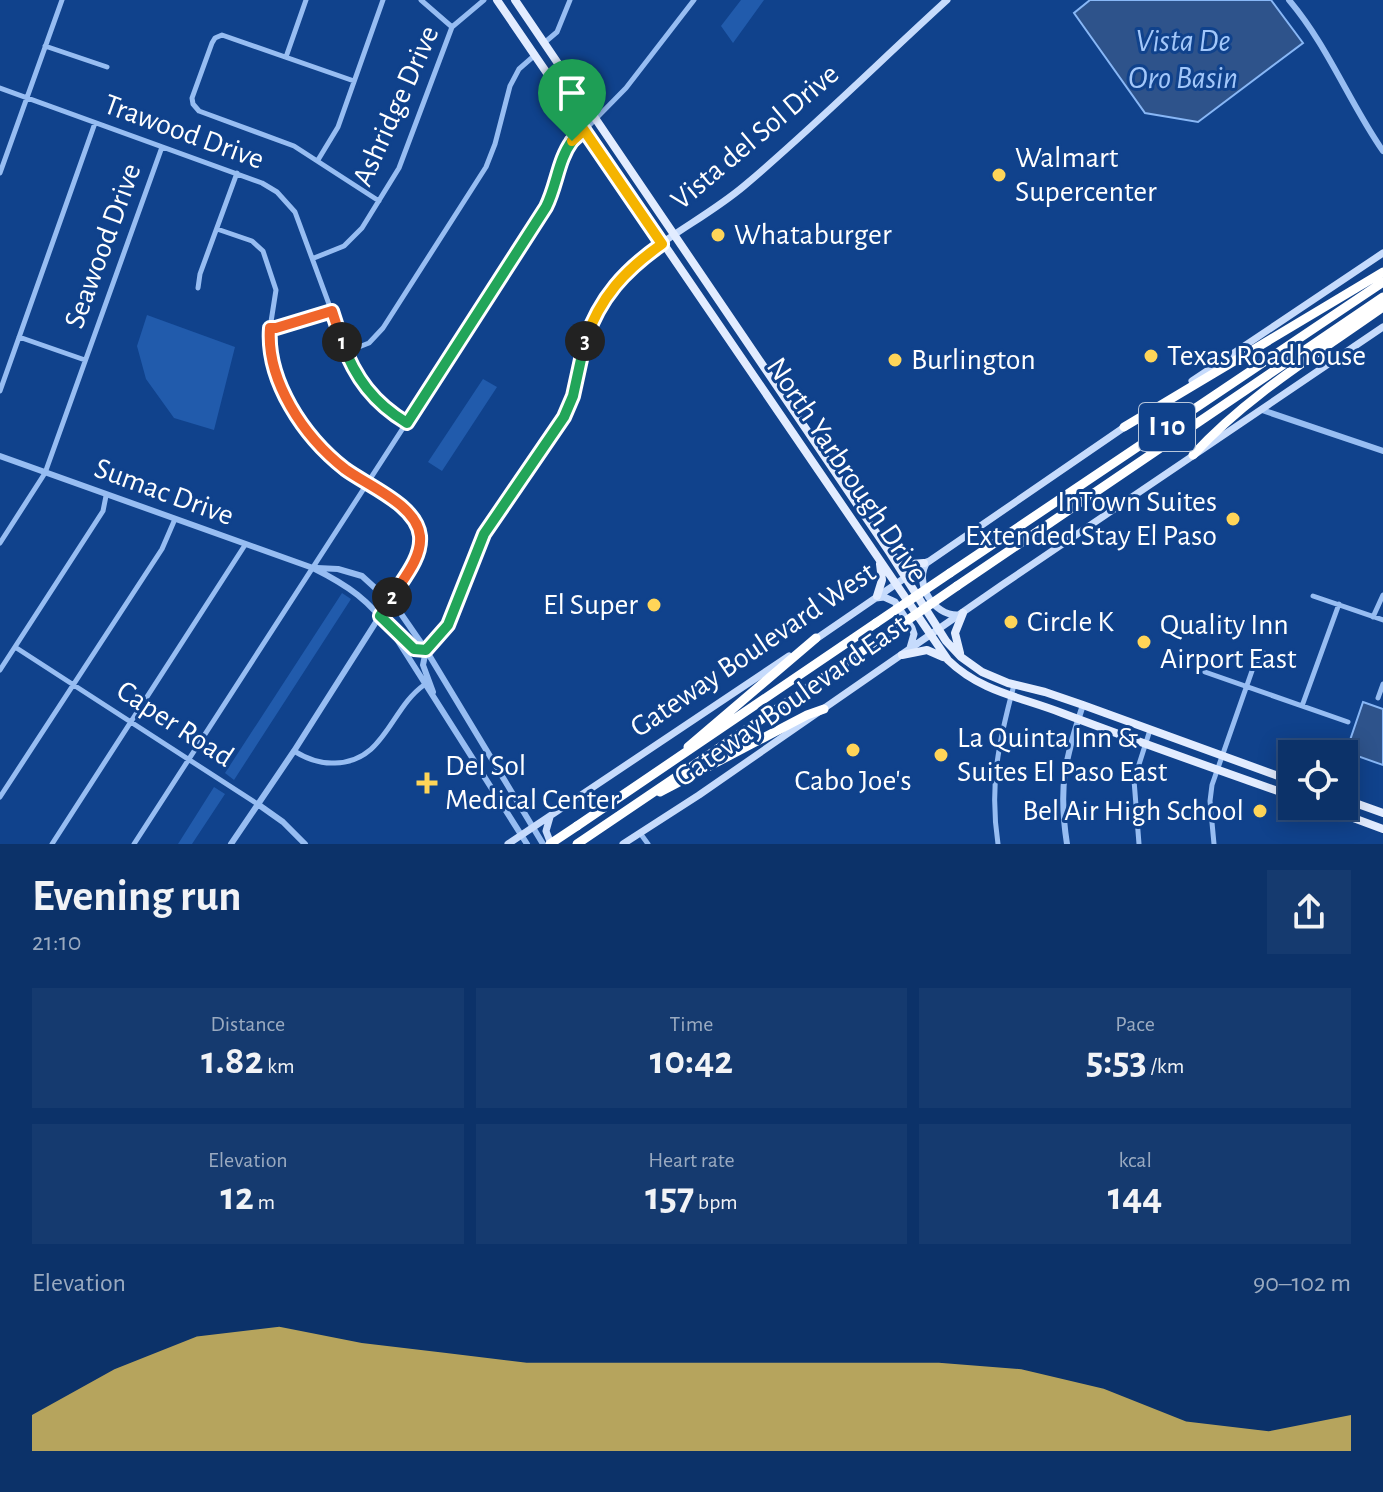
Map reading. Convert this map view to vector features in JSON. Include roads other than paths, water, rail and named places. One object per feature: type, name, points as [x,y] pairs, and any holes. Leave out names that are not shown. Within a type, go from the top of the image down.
[{"type":"highway","points":[[1124,427],[1383,272]]},
{"type":"highway","name":"I 10","points":[[551,844],[1383,282]]},
{"type":"highway","name":"I 10","points":[[580,842],[1383,297]]},
{"type":"highway","points":[[1193,455],[1262,393],[1383,307]]},
{"type":"highway","points":[[670,765],[704,732],[816,638]]},
{"type":"highway","points":[[639,801],[824,709]]},
{"type":"main road","name":"North Yarbrough Drive","points":[[497,0],[895,583],[934,633],[982,672],[1278,776]]},
{"type":"main road","name":"North Yarbrough Drive","points":[[515,0],[890,553],[948,660],[973,681],[1011,697],[1278,790]]},
{"type":"main road","name":"Vista del Sol Drive","points":[[426,650],[448,625],[484,534],[564,417],[573,396],[585,342],[598,309],[628,270],[741,188],[947,0]]},
{"type":"main road","name":"Gateway Boulevard West","points":[[508,844],[1383,253]]},
{"type":"main road","name":"Gateway Boulevard East","points":[[623,844],[1383,327]]},
{"type":"main road","points":[[789,429],[800,421]]},
{"type":"main road","points":[[890,553],[905,563],[926,562]]},
{"type":"main road","points":[[879,559],[882,580],[874,597],[895,602],[912,628],[914,634],[905,652]]},
{"type":"main road","points":[[926,562],[921,583],[938,609],[948,616],[961,614],[955,633],[961,657]]},
{"type":"main road","points":[[905,652],[927,650],[948,660]]},
{"type":"main road","points":[[1358,804],[1383,813]]},
{"type":"main road","points":[[551,815],[546,831],[551,844]]},
{"type":"main road","points":[[1358,820],[1383,829]]},
{"type":"street","points":[[0,173],[62,0]]},
{"type":"street","points":[[286,57],[306,0]]},
{"type":"street","points":[[318,160],[338,127],[383,0]]},
{"type":"street","points":[[421,0],[452,27]]},
{"type":"street","name":"Ashridge Drive","points":[[314,258],[351,241],[379,201],[406,153],[452,27],[484,0]]},
{"type":"street","points":[[544,43],[557,32],[570,0]]},
{"type":"street","points":[[682,0],[690,6]]},
{"type":"street","points":[[134,844],[546,207],[567,148],[626,88],[694,0]]},
{"type":"street","points":[[1289,0],[1322,43],[1344,88],[1383,151]]},
{"type":"street","points":[[354,81],[224,35],[218,36],[212,43],[192,98],[199,111],[294,146],[379,201]]},
{"type":"street","points":[[45,46],[107,67]]},
{"type":"street","points":[[346,352],[369,343],[383,328],[475,186],[491,155],[510,86],[519,69],[535,55]]},
{"type":"street","name":"Trawood Drive","points":[[0,88],[237,173],[262,183],[285,199],[295,212],[314,258],[354,372],[373,397],[407,423]]},
{"type":"street","points":[[0,391],[95,123]]},
{"type":"street","name":"Seawood Drive","points":[[0,543],[45,473],[162,147]]},
{"type":"street","points":[[198,288],[200,274],[237,173]]},
{"type":"street","points":[[217,229],[252,241],[263,251],[276,290],[269,341],[274,367],[297,416],[333,458],[407,510],[420,536],[416,558],[231,844]]},
{"type":"street","points":[[270,328],[332,311]]},
{"type":"street","points":[[19,337],[85,360]]},
{"type":"street","points":[[1262,410],[1383,451]]},
{"type":"street","name":"Sumac Drive","points":[[0,456],[313,568],[347,586],[387,625],[527,844]]},
{"type":"street","points":[[0,670],[103,511],[106,496]]},
{"type":"street","points":[[0,797],[162,549],[175,519]]},
{"type":"street","points":[[52,844],[245,545]]},
{"type":"street","name":"Sumac Drive","points":[[313,568],[354,572],[390,600],[426,650],[543,844]]},
{"type":"street","points":[[1373,617],[1383,595]]},
{"type":"street","points":[[1313,596],[1383,620]]},
{"type":"street","points":[[1302,706],[1339,604]]},
{"type":"street","points":[[387,625],[414,649],[426,650],[423,665],[443,714]]},
{"type":"street","name":"Caper Road","points":[[15,647],[259,805],[283,822],[305,844]]},
{"type":"street","points":[[1214,844],[1210,793],[1246,686],[1263,652]]},
{"type":"street","points":[[1205,672],[1348,722]]},
{"type":"street","points":[[1378,698],[1383,684]]},
{"type":"street","points":[[294,751],[311,760],[331,764],[361,757],[373,749],[412,693],[424,685]]},
{"type":"street","points":[[998,844],[994,819],[994,780],[999,743],[1014,685]]},
{"type":"street","points":[[1067,844],[1062,809],[1063,775],[1083,705]]},
{"type":"street","points":[[1139,844],[1133,791],[1150,730]]},
{"type":"street","points":[[640,833],[648,844]]},
{"type":"water","name":"Vista De Oro Basin","points":[[1090,0],[1271,0],[1303,43],[1198,122],[1145,113],[1074,13]]},
{"type":"water","points":[[1363,702],[1383,709],[1383,765],[1358,756],[1358,740],[1350,740]]},
{"type":"place","name":"Walmart Supercenter","points":[[999,175]]},
{"type":"place","name":"Whataburger","points":[[718,235]]},
{"type":"place","name":"Texas Roadhouse","points":[[1151,356]]},
{"type":"place","name":"Burlington","points":[[895,360]]},
{"type":"place","name":"InTown Suites Extended Stay El Paso","points":[[1233,519]]},
{"type":"place","name":"El Super","points":[[654,605]]},
{"type":"place","name":"Circle K","points":[[1011,622]]},
{"type":"place","name":"Quality Inn Airport East","points":[[1144,642]]},
{"type":"place","name":"Cabo Joe's","points":[[853,750]]},
{"type":"place","name":"La Quinta Inn & Suites El Paso East","points":[[941,755]]},
{"type":"place","name":"Del Sol Medical Center","points":[[427,783]]},
{"type":"place","name":"Bel Air High School","points":[[1260,811]]}]
